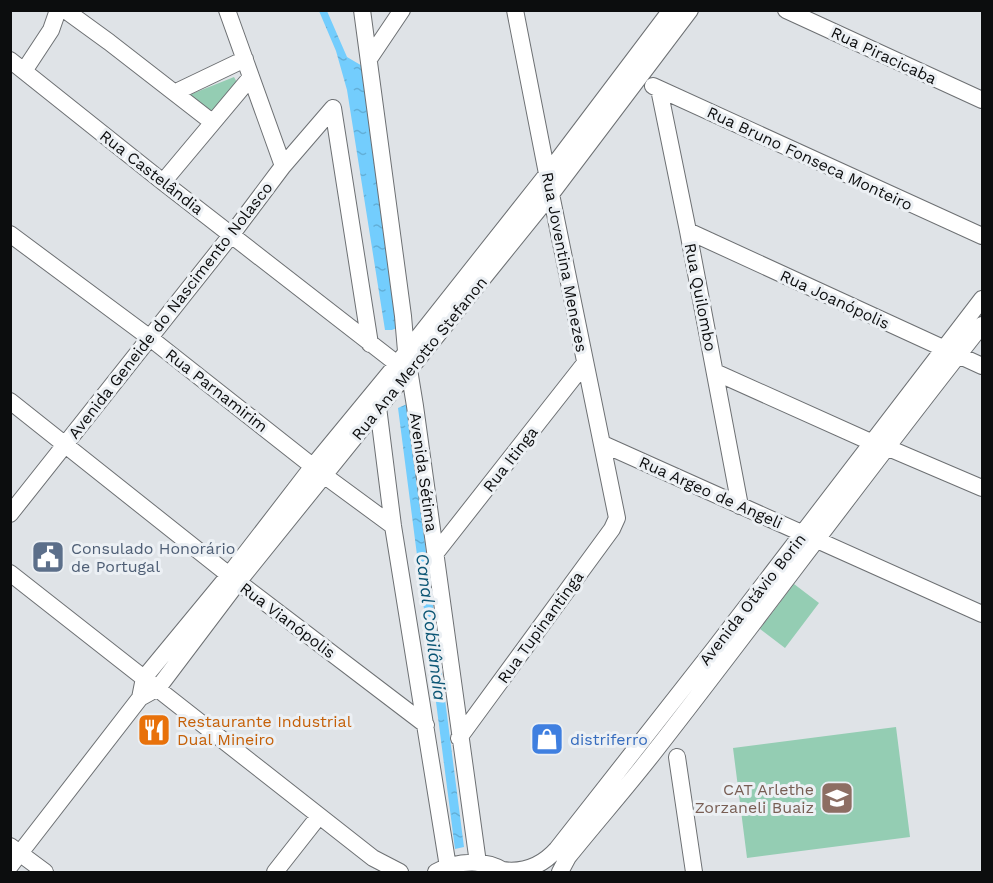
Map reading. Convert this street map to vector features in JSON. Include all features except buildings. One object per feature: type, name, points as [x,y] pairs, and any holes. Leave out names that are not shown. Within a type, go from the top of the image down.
[{"type":"street","points":[[24,71],[51,30],[58,10]]},
{"type":"street","points":[[64,10],[176,92],[212,122]]},
{"type":"street","points":[[227,10],[283,166]]},
{"type":"street","name":"Avenida Sétima","points":[[362,10],[403,316],[404,362],[415,406],[478,863]]},
{"type":"street","points":[[369,59],[402,10]]},
{"type":"street","name":"Rua Joventina Menezes","points":[[515,10],[548,173],[550,195],[617,514]]},
{"type":"street","name":"Rua Ana Merotto Stefanon","points":[[140,698],[144,678],[233,578],[319,471],[671,10]]},
{"type":"street","name":"Rua Ana Merotto Stefanon","points":[[319,471],[378,407],[404,362],[550,195],[690,10]]},
{"type":"street","name":"Rua Piracicaba","points":[[786,10],[982,100]]},
{"type":"street","points":[[176,92],[245,59]]},
{"type":"street","name":"Rua Castelândia","points":[[10,60],[370,344],[404,362]]},
{"type":"street","points":[[163,182],[251,77]]},
{"type":"street","name":"Rua Bruno Fonseca Monteiro","points":[[638,78],[982,236]]},
{"type":"street","name":"Rua Quilombo","points":[[659,89],[740,506]]},
{"type":"street","name":"Avenida Geneide do Nascimento Nolasco","points":[[10,514],[232,234],[283,166],[333,108],[370,344]]},
{"type":"street","name":"Rua Joanópolis","points":[[688,231],[982,366]]},
{"type":"street","name":"Rua Parnamirim","points":[[10,234],[150,338],[393,526]]},
{"type":"street","name":"Avenida Otávio Borin","points":[[504,871],[525,870],[546,860],[592,816],[721,654],[951,352],[982,299]]},
{"type":"street","name":"Avenida Otávio Borin","points":[[951,352],[982,325]]},
{"type":"street","name":"Rua Itinga","points":[[435,554],[585,363]]},
{"type":"street","points":[[715,372],[982,488]]},
{"type":"street","name":"Rua Vianópolis","points":[[10,401],[233,578],[426,725]]},
{"type":"street","points":[[378,407],[393,526],[426,725],[442,870],[465,863],[478,863],[504,871]]},
{"type":"street","name":"Rua Argeo de Angeli","points":[[603,444],[982,614]]},
{"type":"street","name":"Rua Tupinantinga","points":[[459,738],[612,529],[617,514]]},
{"type":"street","points":[[10,573],[373,858],[400,873]]},
{"type":"street","name":"Rua Ana Merotto Stefanon","points":[[14,855],[140,698],[158,688],[233,578]]},
{"type":"street","points":[[676,757],[694,873]]},
{"type":"street","points":[[276,873],[319,816]]},
{"type":"street","name":"Avenida Otávio Borin","points":[[560,873],[592,816]]},
{"type":"street","points":[[14,855],[45,873]]},
{"type":"street","points":[[373,858],[387,873]]},
{"type":"green space","points":[[234,77],[239,86],[208,117],[189,95]]},
{"type":"green space","points":[[794,584],[819,603],[785,648],[760,629]]},
{"type":"green space","points":[[896,727],[910,837],[747,858],[733,748]]},
{"type":"water","points":[[319,11],[327,11],[347,57],[364,67],[399,327],[392,330],[385,330],[347,90],[336,51]]},
{"type":"water","name":"Canal Cobilândia","points":[[407,404],[464,847],[455,849],[398,408]]},
{"type":"place","name":"Consulado Honorário de Portugal","points":[[48,557]]},
{"type":"place","name":"Restaurante Industrial Dual Mineiro","points":[[154,730]]},
{"type":"place","name":"distriferro","points":[[547,739]]},
{"type":"place","name":"CAT Arlethe Zorzaneli Buaiz","points":[[837,798]]}]
